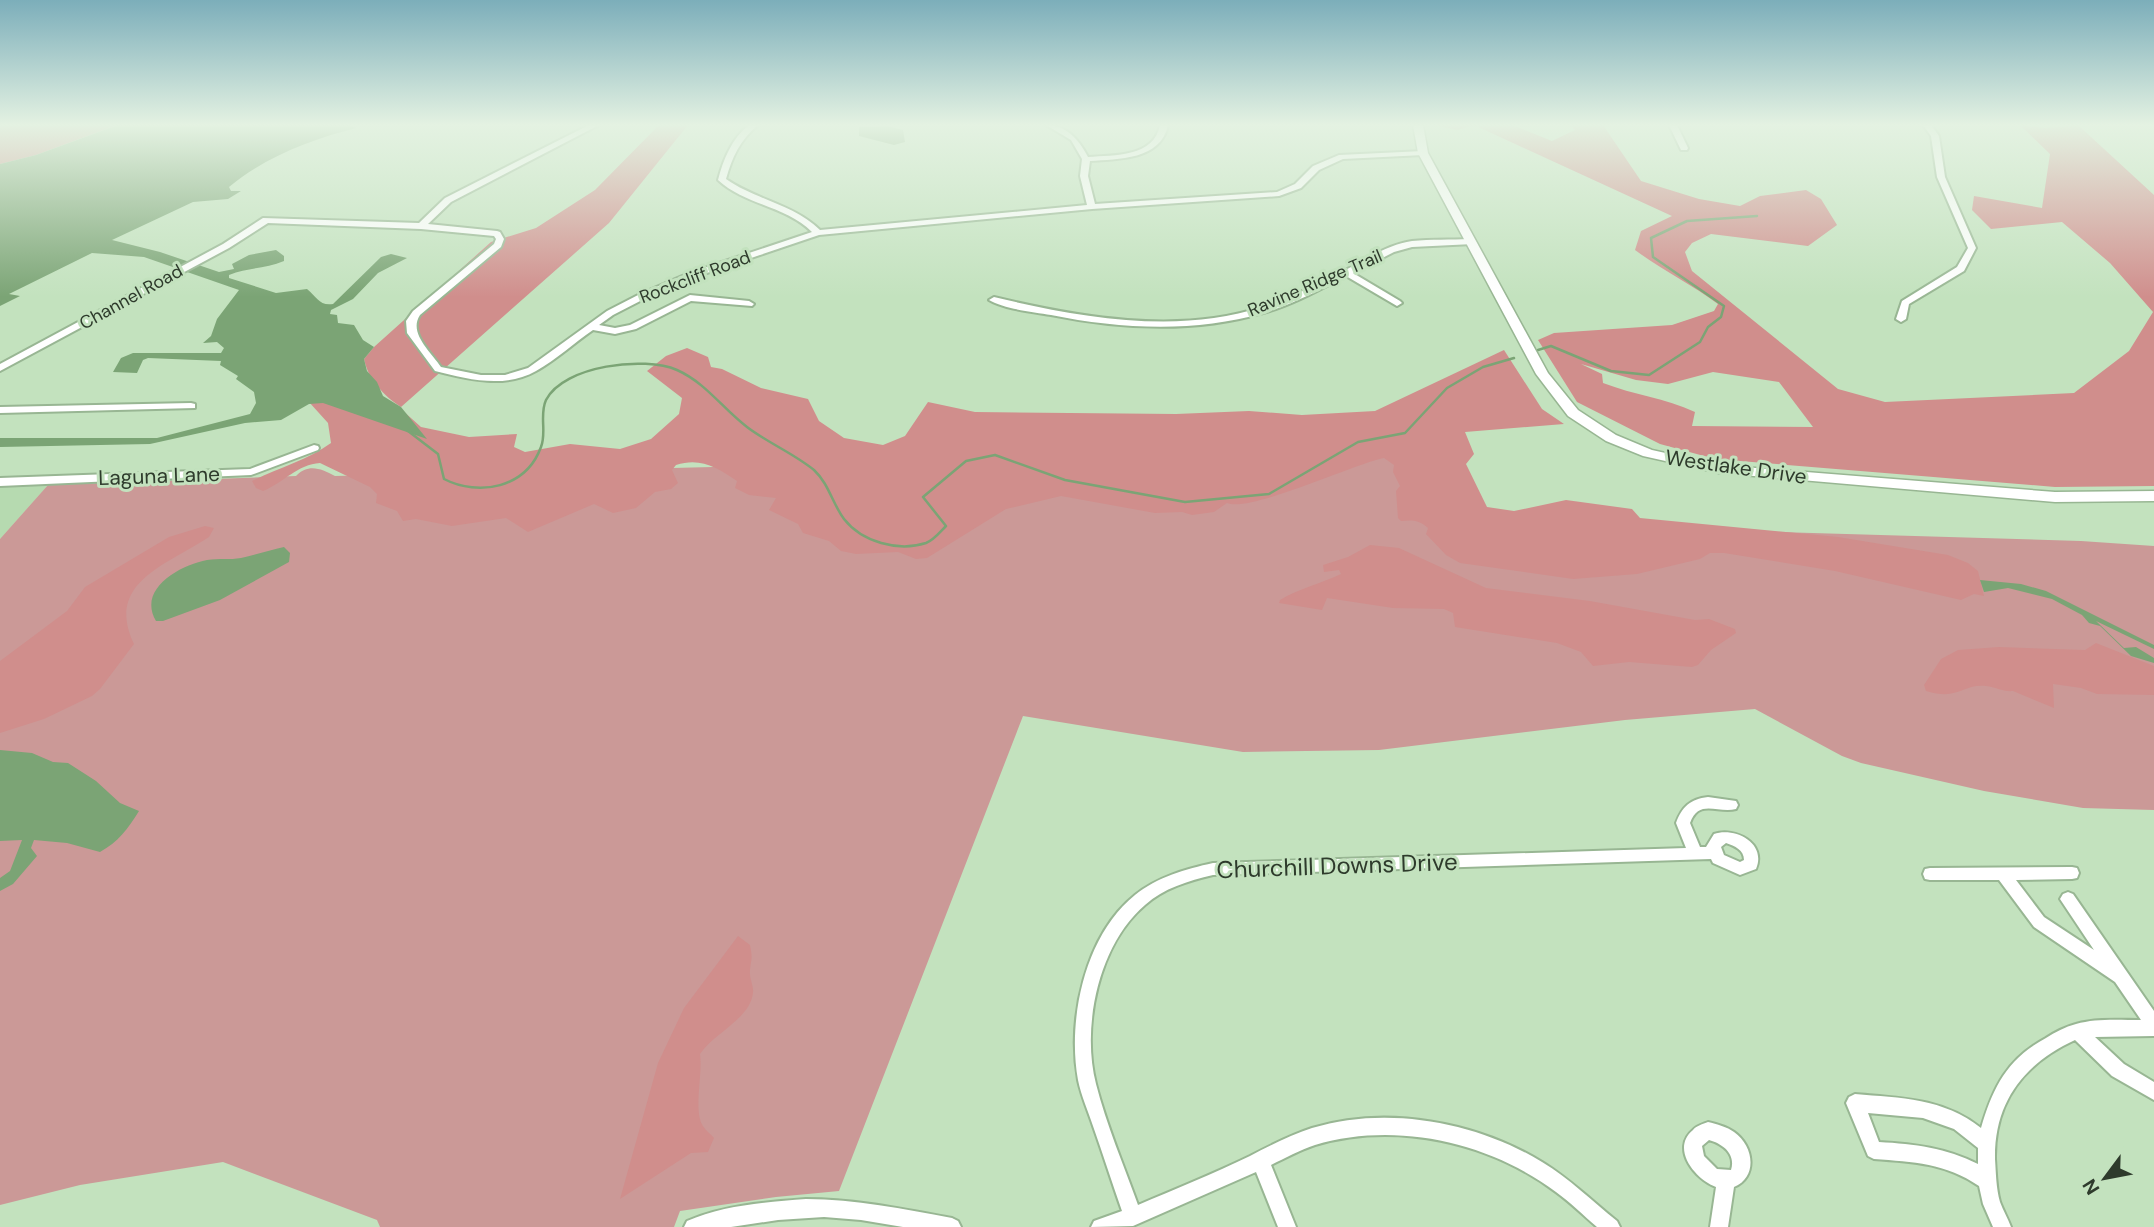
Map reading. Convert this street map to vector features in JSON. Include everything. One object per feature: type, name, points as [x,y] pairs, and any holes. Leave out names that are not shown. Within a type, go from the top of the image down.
[{"type":"street","points":[[421,226],[448,200],[483,182]]},
{"type":"street","points":[[725,182],[732,188],[775,203],[807,220],[818,233]]},
{"type":"street","points":[[1086,182],[1092,207]]},
{"type":"street","name":"Rockcliff Road","points":[[421,226],[486,232],[497,234],[500,239],[498,244],[416,313],[411,321],[412,333],[438,369],[481,377],[506,378],[531,370],[610,313],[643,296],[692,275],[818,233],[1092,207],[1279,194],[1302,182]]},
{"type":"street","name":"Westlake Drive","points":[[1438,182],[1542,374],[1561,401],[1599,431],[1648,453],[1719,469],[1797,477],[2075,498],[2154,496]]},
{"type":"street","points":[[1901,319],[1905,303],[1961,269],[1972,248],[1943,182]]},
{"type":"street","name":"Channel Road","points":[[0,368],[226,246],[260,221],[287,219],[421,226]]},
{"type":"street","name":"Ravine Ridge Trail","points":[[994,300],[1124,323],[1192,324],[1262,310],[1391,250],[1411,244],[1470,242]]},
{"type":"street","points":[[1345,272],[1397,303]]},
{"type":"street","points":[[594,327],[615,331],[633,327],[690,298],[750,304]]},
{"type":"street","points":[[0,410],[191,406]]},
{"type":"street","name":"Laguna Lane","points":[[0,482],[251,472],[314,448]]},
{"type":"street","points":[[1695,853],[1683,823],[1689,808],[1700,802],[1731,806]]},
{"type":"street","name":"Churchill Downs Drive","points":[[1133,1217],[1087,1083],[1082,1060],[1082,1033],[1087,1001],[1100,958],[1130,908],[1142,898],[1177,878],[1213,869],[1714,852]]},
{"type":"street","points":[[2002,873],[2039,922],[2123,978]]},
{"type":"street","points":[[1930,874],[2072,873]]},
{"type":"street","points":[[2002,1227],[1990,1198],[1985,1143],[1993,1110],[2007,1080],[2036,1050],[2078,1031],[2154,1026],[2068,899]]},
{"type":"street","points":[[2078,1031],[2118,1070],[2154,1092]]},
{"type":"street","points":[[1985,1143],[1959,1122],[1923,1109],[1855,1104],[1874,1150],[1939,1155],[1967,1165],[1988,1181]]},
{"type":"street","points":[[1100,1227],[1133,1217],[1313,1137],[1338,1130],[1398,1125],[1426,1128],[1483,1142],[1522,1160],[1562,1185],[1611,1227]]},
{"type":"street","points":[[1260,1160],[1287,1227]]},
{"type":"street","points":[[1719,1227],[1726,1180]]},
{"type":"street","points":[[693,1227],[716,1220],[806,1208],[858,1211],[952,1227]]},
{"type":"shaded area","points":[[0,182],[235,182],[229,187],[231,191],[241,191],[228,199],[193,202],[112,240],[160,252],[219,272],[234,269],[232,264],[249,255],[276,250],[284,256],[284,261],[236,272],[229,275],[229,278],[276,293],[307,289],[321,302],[328,304],[333,304],[381,257],[391,254],[407,258],[378,273],[353,299],[331,310],[330,314],[337,315],[338,323],[354,325],[363,340],[374,347],[364,359],[367,371],[377,382],[383,396],[401,407],[427,439],[323,403],[309,404],[281,420],[245,423],[150,444],[0,447],[0,438],[157,438],[250,414],[256,403],[254,392],[236,379],[238,376],[220,365],[221,361],[148,358],[143,360],[137,373],[113,372],[121,358],[133,353],[221,353],[224,348],[217,342],[203,343],[211,336],[217,319],[239,290],[144,257],[92,253],[9,294],[20,296],[0,306]]},
{"type":"shaded area","points":[[603,182],[642,182],[609,223],[401,407],[383,392],[373,380],[364,359],[374,347],[491,242],[536,228]]},
{"type":"shaded area","points":[[1599,182],[1645,182],[1699,199],[1740,206],[1760,196],[1806,190],[1821,199],[1837,225],[1808,246],[1711,234],[1692,243],[1685,252],[1692,271],[1838,389],[1885,402],[2074,393],[2129,351],[2153,312],[2110,263],[2062,222],[1991,229],[1972,210],[1974,196],[2042,208],[2046,182],[2140,182],[2154,195],[2154,486],[2055,487],[1715,459],[1660,444],[1577,402],[1538,340],[1554,333],[1672,325],[1714,311],[1718,304],[1635,250],[1641,231],[1672,216]],"holes":[[[1581,364],[1636,380],[1668,384],[1713,372],[1779,382],[1813,427],[1692,426],[1695,412],[1603,383],[1602,374]]]},
{"type":"shaded area","points":[[687,348],[708,357],[711,367],[722,369],[761,388],[808,399],[819,421],[844,438],[883,445],[905,436],[928,402],[975,412],[1176,414],[1249,411],[1302,415],[1375,411],[1504,350],[1542,409],[1564,424],[1465,432],[1474,454],[1466,464],[1487,507],[1514,511],[1566,500],[1632,509],[1640,518],[1838,537],[1948,555],[1968,563],[1978,571],[1984,596],[1974,594],[1961,600],[1835,571],[1724,553],[1710,553],[1700,559],[1637,574],[1573,579],[1460,563],[1446,555],[1426,534],[1428,528],[1425,525],[1415,521],[1401,521],[1398,518],[1396,491],[1400,486],[1393,472],[1394,465],[1384,458],[1278,495],[1239,504],[1227,503],[1214,512],[1192,515],[1182,512],[1155,513],[1061,496],[1006,509],[927,558],[916,559],[898,552],[856,554],[841,551],[829,541],[803,533],[798,524],[769,510],[776,498],[749,495],[735,488],[737,481],[730,476],[715,468],[693,462],[676,465],[672,470],[678,483],[671,489],[655,492],[636,508],[613,513],[594,504],[528,532],[506,518],[452,526],[416,519],[403,521],[397,511],[376,503],[377,494],[370,487],[320,463],[298,470],[263,491],[256,488],[252,481],[303,459],[331,443],[328,423],[309,402],[328,394],[402,410],[421,427],[469,437],[517,434],[514,447],[525,452],[570,444],[620,449],[651,439],[679,414],[682,398],[647,371],[666,356]]},
{"type":"shaded area","points":[[1391,451],[1472,523],[2081,541],[2154,546],[2154,810],[2083,808],[1984,791],[1861,763],[1842,756],[1755,709],[1625,720],[1379,750],[1243,752],[1023,716],[839,1191],[680,1211],[674,1227],[380,1227],[377,1220],[223,1162],[80,1185],[0,1205],[0,539],[48,485],[296,476],[310,468],[335,476]]},
{"type":"shaded area","points":[[48,485],[0,539],[0,487]]},
{"type":"shaded area","points":[[205,526],[214,528],[209,537],[160,566],[134,590],[127,605],[127,623],[134,644],[100,689],[92,696],[44,719],[0,733],[0,661],[67,611],[85,587],[169,537]]},
{"type":"shaded area","points":[[1370,545],[1399,548],[1486,588],[1590,601],[1695,620],[1709,619],[1735,629],[1736,633],[1692,667],[1629,662],[1593,666],[1581,652],[1557,643],[1455,627],[1453,613],[1444,609],[1393,608],[1327,598],[1322,610],[1279,603],[1295,592],[1341,574],[1339,570],[1324,572],[1323,565],[1348,557]]},
{"type":"shaded area","points":[[284,547],[290,553],[289,562],[220,600],[163,621],[156,621],[152,599],[164,580],[174,573],[207,560],[241,558]]},
{"type":"shaded area","points":[[1980,580],[2021,584],[2046,591],[2154,645],[2154,649],[2096,621],[2124,648],[2136,647],[2154,658],[2154,663],[2131,656],[2100,626],[2089,623],[2082,615],[2052,599],[2008,588],[1984,592]]},
{"type":"shaded area","points":[[2096,643],[2154,666],[2154,695],[2097,694],[2081,688],[2053,684],[2054,708],[2013,691],[1978,686],[1937,694],[1926,691],[1924,685],[1941,659],[1958,650],[1999,647],[2085,650]]},
{"type":"shaded area","points":[[0,750],[32,753],[53,762],[68,763],[96,781],[120,803],[139,811],[122,834],[100,852],[67,843],[34,840],[31,848],[37,856],[13,884],[0,891],[0,878],[10,871],[22,840],[0,841]]},
{"type":"shaded area","points":[[738,936],[750,945],[753,993],[739,1018],[700,1054],[700,1120],[714,1138],[708,1152],[691,1153],[620,1199],[658,1063],[684,1008]]},
{"type":"waterway","points":[[1538,350],[1551,346],[1611,371],[1649,375],[1700,342],[1708,327],[1721,317],[1724,306],[1653,257],[1651,238],[1687,221],[1757,216]]},
{"type":"waterway","points":[[408,431],[438,454],[444,479],[472,487],[500,485],[513,480],[534,461],[543,441],[544,406],[555,388],[587,371],[606,367],[626,364],[663,366],[687,375],[747,427],[814,470],[844,519],[860,534],[881,543],[904,546],[929,542],[946,526],[923,497],[966,461],[995,455],[1065,480],[1185,502],[1269,494],[1358,442],[1405,433],[1447,388],[1483,367],[1514,358]]}]
